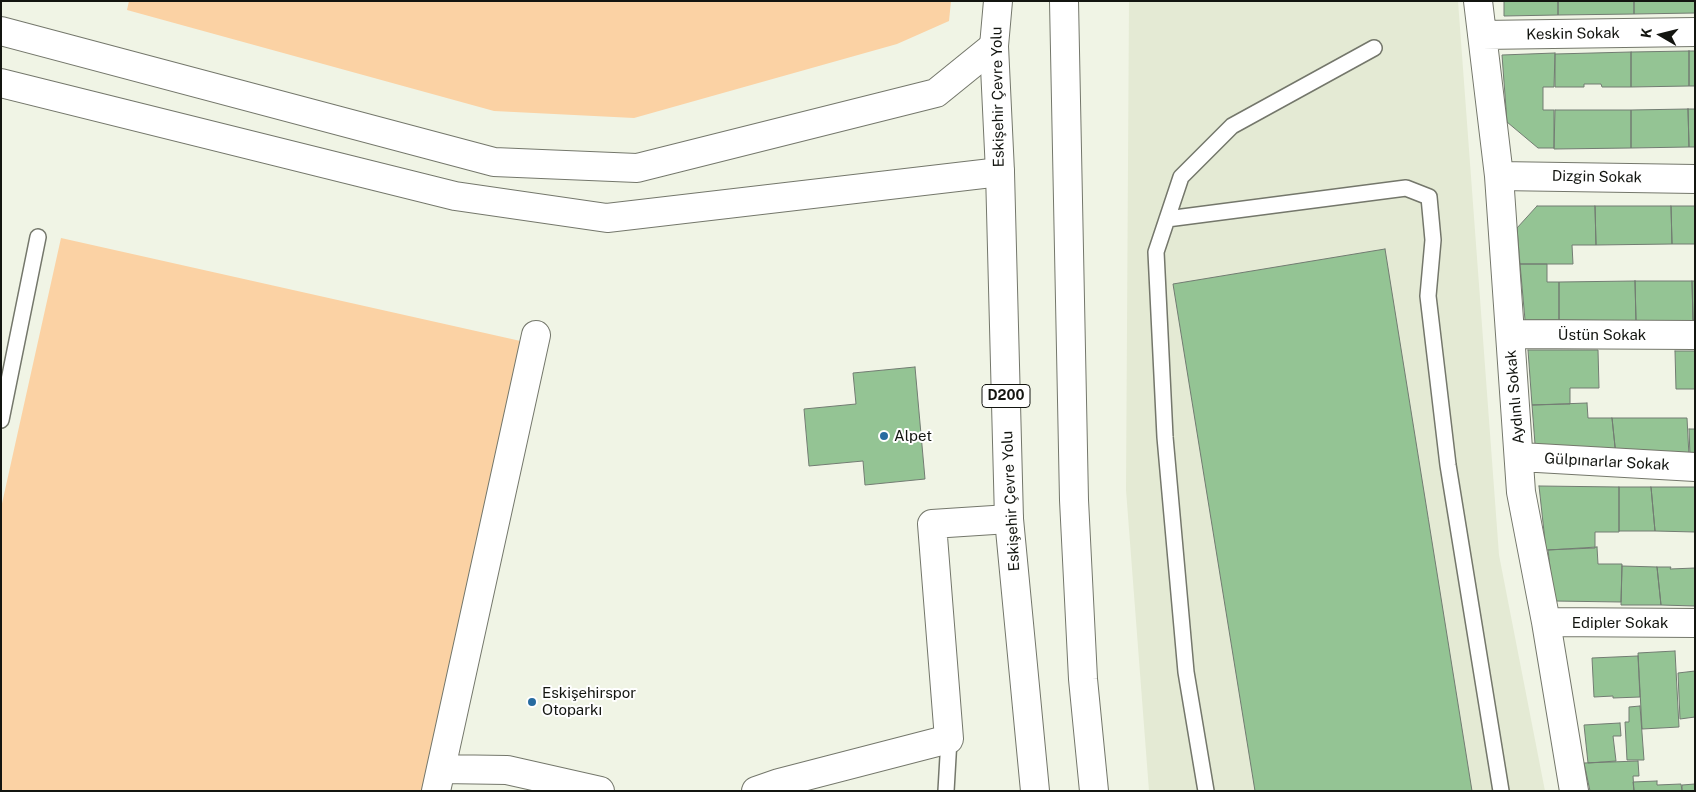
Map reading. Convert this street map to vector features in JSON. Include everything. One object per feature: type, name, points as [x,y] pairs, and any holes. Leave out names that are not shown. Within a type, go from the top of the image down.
[{"type":"main road","name":"Eskişehir Çevre Yolu","points":[[998,1],[994,46],[1000,172],[1009,519],[1035,791]]},
{"type":"main road","points":[[1064,1],[1074,500],[1083,679],[1094,791]]},
{"type":"main road","name":"Aydınlı Sokak","points":[[1478,1],[1499,176],[1521,492],[1546,622],[1574,791]]},
{"type":"main road","points":[[1,31],[494,162],[637,168],[936,93],[994,46]]},
{"type":"main road","name":"Keskin Sokak","points":[[1482,35],[1695,32]]},
{"type":"main road","points":[[1,83],[455,196],[607,218],[1000,172]]},
{"type":"main road","name":"Dizgin Sokak","points":[[1499,176],[1695,179]]},
{"type":"main road","name":"Üstün Sokak","points":[[1510,334],[1695,336]]},
{"type":"main road","points":[[536,335],[438,780],[507,770],[600,791]]},
{"type":"main road","name":"Gülpınarlar Sokak","points":[[1520,457],[1695,467]]},
{"type":"main road","points":[[756,791],[778,783],[949,739],[932,524],[1009,519]]},
{"type":"main road","name":"Edipler Sokak","points":[[1546,622],[1695,623]]},
{"type":"lane","points":[[1206,791],[1186,672],[1165,438],[1156,252],[1181,177],[1232,126],[1374,48]]},
{"type":"lane","points":[[1167,219],[1406,188],[1429,197],[1433,240],[1428,296],[1448,465],[1501,791]]},
{"type":"lane","points":[[1,420],[38,237]]},
{"type":"lane","points":[[946,791],[949,739]]},
{"type":"shaded area","points":[[129,1],[951,1],[949,21],[897,44],[634,118],[494,111],[127,10]]},
{"type":"shaded area","points":[[1129,1],[1458,1],[1499,555],[1545,791],[1149,791],[1126,490]]},
{"type":"shaded area","points":[[61,238],[525,342],[424,791],[1,791],[1,508]]},
{"type":"building","points":[[1504,1],[1558,1],[1558,15],[1504,16]]},
{"type":"building","points":[[1558,1],[1634,1],[1634,14],[1558,15]]},
{"type":"building","points":[[1634,1],[1695,1],[1695,13],[1634,14]]},
{"type":"building","points":[[1689,51],[1695,51],[1695,86],[1689,86]]},
{"type":"building","points":[[1689,51],[1689,86],[1631,87],[1631,52]]},
{"type":"building","points":[[1631,52],[1631,87],[1602,87],[1601,84],[1584,84],[1584,87],[1555,87],[1555,54]]},
{"type":"building","points":[[1555,53],[1554,87],[1543,87],[1543,110],[1554,110],[1554,148],[1538,148],[1507,122],[1502,55]]},
{"type":"building","points":[[1688,109],[1695,109],[1695,147],[1689,147]]},
{"type":"building","points":[[1688,109],[1689,147],[1631,148],[1631,110]]},
{"type":"building","points":[[1555,110],[1631,110],[1631,148],[1554,149]]},
{"type":"building","points":[[1537,206],[1595,206],[1596,245],[1572,245],[1573,264],[1520,264],[1517,228]]},
{"type":"building","points":[[1595,206],[1671,206],[1672,244],[1596,245]]},
{"type":"building","points":[[1671,206],[1695,206],[1695,244],[1672,244]]},
{"type":"building","points":[[1385,249],[1472,791],[1255,791],[1173,284]]},
{"type":"building","points":[[1520,264],[1547,264],[1547,282],[1559,282],[1559,320],[1525,320]]},
{"type":"building","points":[[1635,281],[1692,281],[1693,321],[1636,321]]},
{"type":"building","points":[[1635,281],[1636,321],[1559,320],[1559,282]]},
{"type":"building","points":[[1692,281],[1695,281],[1695,320],[1693,320]]},
{"type":"building","points":[[1528,350],[1598,350],[1599,388],[1570,388],[1570,404],[1532,405]]},
{"type":"building","points":[[1675,351],[1695,351],[1695,389],[1676,389]]},
{"type":"building","points":[[915,367],[925,479],[865,485],[863,461],[809,466],[804,409],[856,404],[853,373]]},
{"type":"building","points":[[1587,403],[1588,418],[1612,418],[1616,456],[1536,457],[1532,405]]},
{"type":"building","points":[[1612,418],[1687,418],[1689,456],[1616,456]]},
{"type":"building","points":[[1689,429],[1695,429],[1695,456],[1690,456]]},
{"type":"building","points":[[1539,486],[1619,487],[1619,532],[1595,532],[1595,548],[1546,550]]},
{"type":"building","points":[[1619,487],[1651,487],[1655,531],[1619,531]]},
{"type":"building","points":[[1651,487],[1695,487],[1695,532],[1655,531]]},
{"type":"building","points":[[1597,547],[1598,564],[1622,564],[1621,602],[1554,601],[1548,550]]},
{"type":"building","points":[[1622,566],[1657,567],[1661,605],[1621,605]]},
{"type":"building","points":[[1657,567],[1671,567],[1670,569],[1695,568],[1695,606],[1661,605]]},
{"type":"building","points":[[1675,651],[1679,727],[1642,729],[1638,653]]},
{"type":"building","points":[[1638,656],[1640,697],[1594,697],[1592,658]]},
{"type":"building","points":[[1695,671],[1695,717],[1680,719],[1678,673]]},
{"type":"building","points":[[1640,706],[1644,760],[1627,760],[1625,722],[1629,722],[1629,707]]},
{"type":"building","points":[[1620,723],[1621,736],[1613,736],[1616,761],[1588,763],[1584,725]]},
{"type":"building","points":[[1638,761],[1639,776],[1633,776],[1634,791],[1590,791],[1584,763]]},
{"type":"building","points":[[1657,781],[1657,785],[1681,784],[1682,791],[1634,791],[1633,782]]},
{"type":"building","points":[[1695,784],[1695,791],[1682,791],[1682,785]]},
{"type":"place","name":"Alpet","points":[[884,436]]},
{"type":"place","name":"Eskişehirspor Otoparkı","points":[[532,702]]}]
